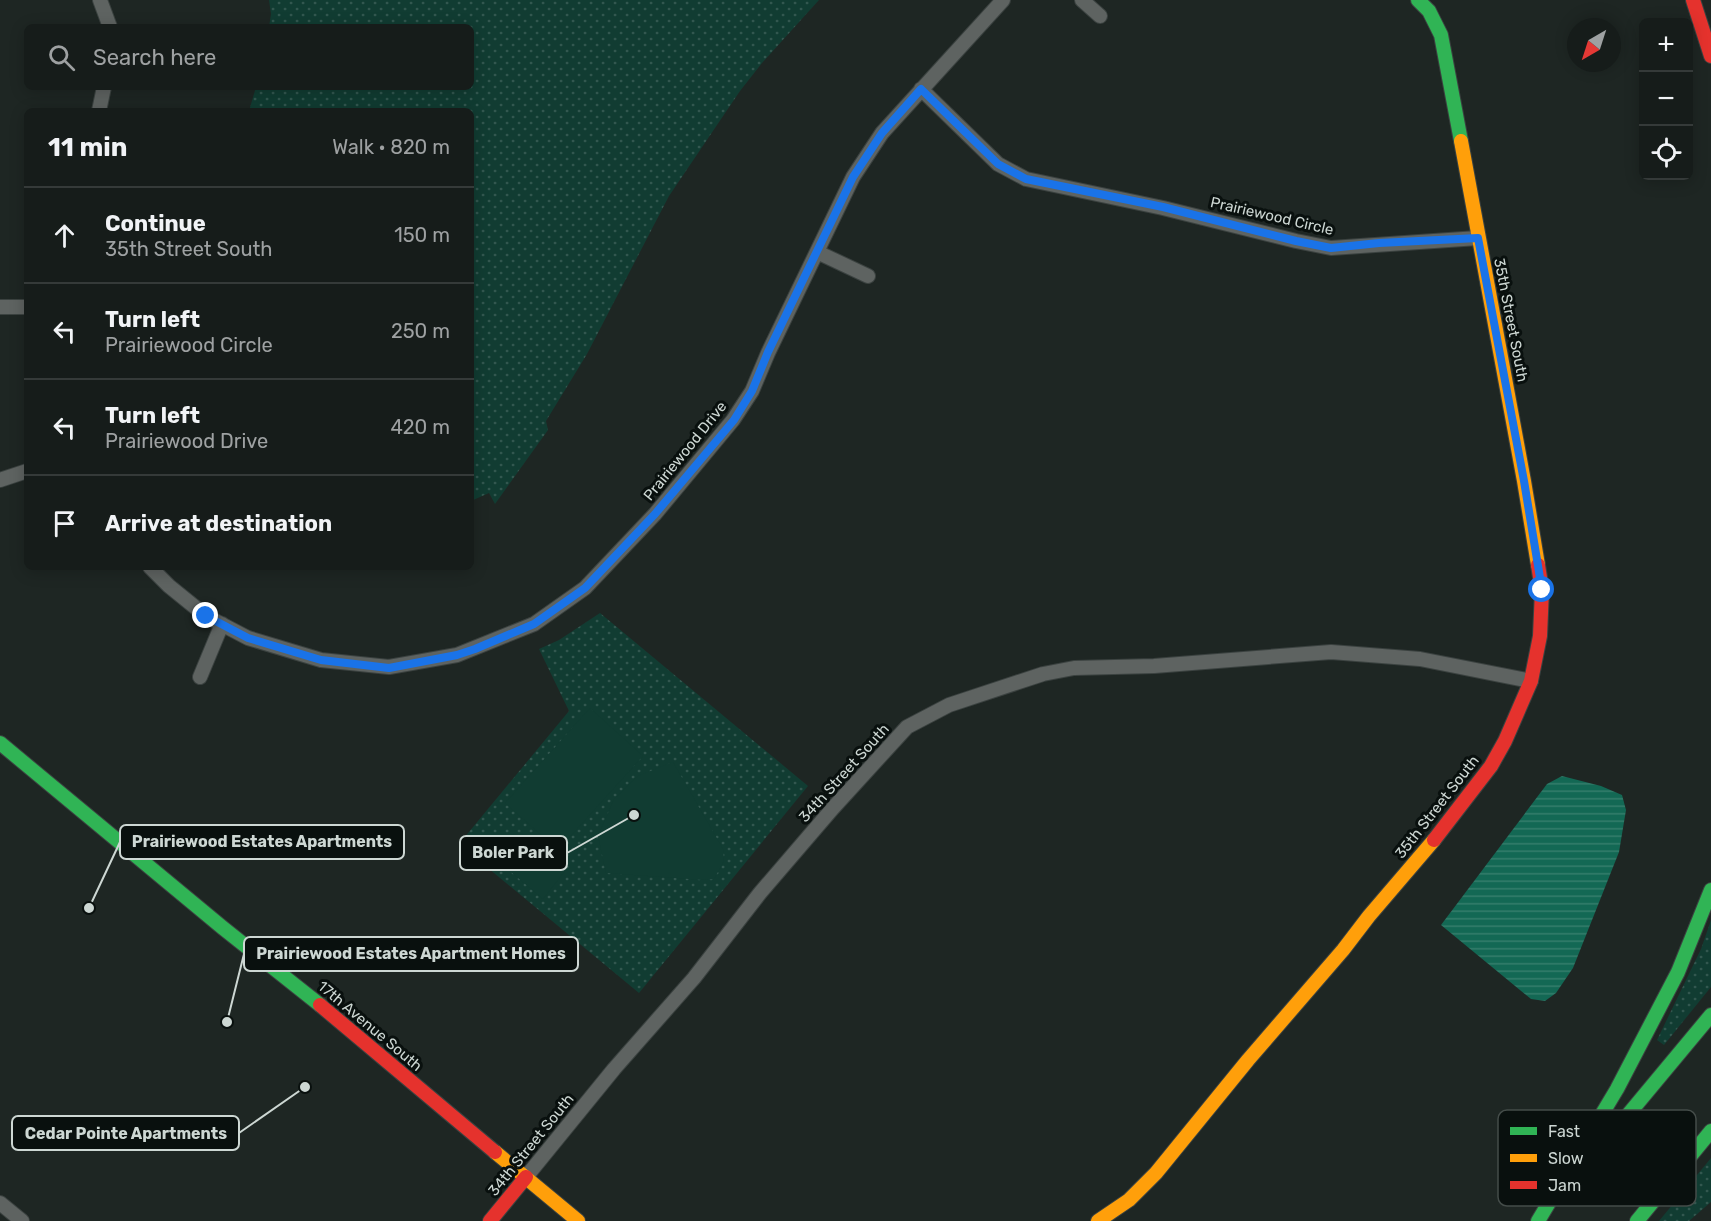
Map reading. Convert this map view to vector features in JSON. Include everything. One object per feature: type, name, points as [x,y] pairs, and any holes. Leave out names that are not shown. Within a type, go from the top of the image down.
[{"type":"main road","points":[[1418,0],[1429,11],[1442,35],[1478,238]]},
{"type":"main road","points":[[1693,0],[1711,56]]},
{"type":"main road","name":"35th Street South","points":[[1098,1221],[1129,1200],[1156,1173],[1447,824],[1491,766],[1505,741],[1531,681],[1540,636],[1542,590],[1478,238]]},
{"type":"main road","name":"17th Avenue South","points":[[0,743],[578,1221]]},
{"type":"main road","points":[[1605,1110],[1678,972],[1711,890]]},
{"type":"main road","points":[[1632,1110],[1711,1015]]},
{"type":"main road","points":[[1696,1149],[1711,1131]]},
{"type":"main road","name":"34th Street South","points":[[490,1221],[526,1178]]},
{"type":"main road","points":[[1539,1221],[1548,1206]]},
{"type":"main road","points":[[1539,1221],[1552,1206]]},
{"type":"main road","points":[[1637,1221],[1649,1206]]},
{"type":"street","points":[[100,0],[109,24]]},
{"type":"street","name":"Prairiewood Drive","points":[[153,570],[206,616],[248,638],[321,660],[389,668],[457,655],[534,624],[585,588],[655,514],[734,420],[752,391],[768,352],[853,177],[882,133],[1003,0]]},
{"type":"street","points":[[1082,0],[1100,16]]},
{"type":"street","name":"Prairiewood Circle","points":[[921,89],[998,164],[1026,179],[1163,207],[1331,248],[1478,238]]},
{"type":"street","points":[[100,108],[103,90]]},
{"type":"street","points":[[818,252],[868,276]]},
{"type":"street","points":[[0,308],[24,307]]},
{"type":"street","points":[[0,480],[24,472]]},
{"type":"street","points":[[200,677],[222,624]]},
{"type":"street","name":"34th Street South","points":[[526,1178],[614,1069],[694,978],[760,893],[832,808],[907,727],[949,705],[1043,674],[1074,668],[1154,666],[1331,652],[1420,659],[1531,681]]},
{"type":"street","points":[[0,1203],[22,1221]]},
{"type":"shaded area","points":[[269,0],[819,0],[740,91],[669,196],[587,354],[546,421],[548,430],[495,504],[489,493],[474,500],[474,108],[250,108],[255,90],[474,90],[474,24],[269,24]]},
{"type":"shaded area","points":[[600,613],[808,786],[639,993],[459,844],[569,711],[539,649],[559,640]]},
{"type":"shaded area","points":[[590,708],[643,756],[558,850],[505,803]]},
{"type":"shaded area","points":[[673,762],[723,849],[724,861],[714,879],[606,873],[598,836],[614,799],[638,776]]},
{"type":"shaded area","points":[[1562,776],[1601,786],[1622,795],[1626,810],[1619,852],[1573,968],[1556,993],[1545,1001],[1531,999],[1441,925],[1547,784]]},
{"type":"shaded area","points":[[521,833],[565,871],[543,899],[498,861]]},
{"type":"shaded area","points":[[1711,920],[1711,987],[1664,1045],[1657,1040],[1701,949]]},
{"type":"shaded area","points":[[1711,1158],[1711,1202],[1689,1221],[1659,1221],[1671,1206],[1696,1206],[1696,1176]]},
{"type":"traffic: fast","points":[[1418,0],[1429,11],[1441,35],[1461,141]]},
{"type":"traffic: fast","points":[[0,743],[223,928],[320,1005]]},
{"type":"traffic: fast","points":[[1604,1110],[1678,972],[1711,890]]},
{"type":"traffic: fast","points":[[1632,1110],[1711,1015]]},
{"type":"traffic: fast","points":[[1696,1149],[1711,1131]]},
{"type":"traffic: fast","points":[[1538,1221],[1547,1206]]},
{"type":"traffic: fast","points":[[1637,1221],[1649,1206]]},
{"type":"traffic: slow","points":[[1461,141],[1538,565]]},
{"type":"traffic: slow","points":[[1098,1221],[1129,1200],[1156,1173],[1434,840]]},
{"type":"traffic: slow","points":[[495,1152],[578,1221]]},
{"type":"traffic: jam","points":[[1693,0],[1711,56]]},
{"type":"traffic: jam","points":[[1434,840],[1491,766],[1505,741],[1531,681],[1540,636],[1542,590],[1538,565]]},
{"type":"traffic: jam","points":[[320,1005],[495,1152]]},
{"type":"traffic: jam","points":[[490,1221],[526,1177]]},
{"type":"place","name":"Boler Park","points":[[634,815]]},
{"type":"place","name":"Prairiewood Estates Apartments","points":[[89,908]]},
{"type":"place","name":"Prairiewood Estates Apartment Homes","points":[[227,1022]]},
{"type":"place","name":"Cedar Pointe Apartments","points":[[305,1087]]},
{"type":"route","points":[[206,616],[248,638],[321,660],[389,668],[457,655],[475,649],[534,624],[585,588],[655,514],[734,420],[752,391],[768,352],[853,177],[882,133],[921,89],[998,164],[1026,179],[1163,207],[1331,248],[1478,238],[1542,590]]}]
